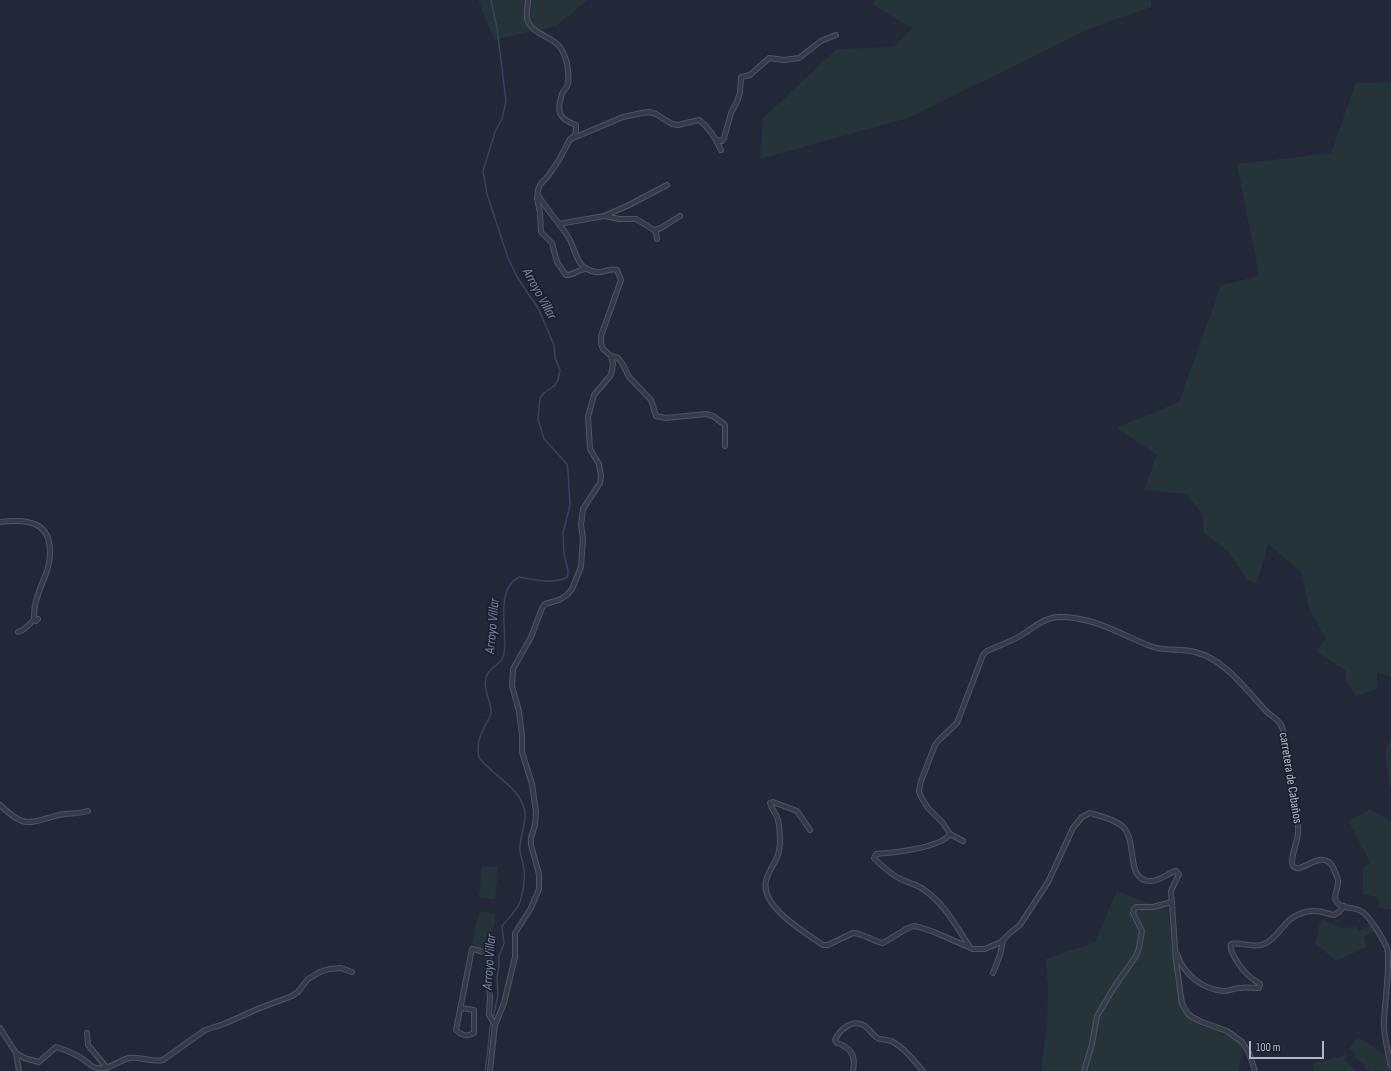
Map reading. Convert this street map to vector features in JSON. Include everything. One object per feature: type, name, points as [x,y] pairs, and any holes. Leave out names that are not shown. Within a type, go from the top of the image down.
[{"type":"street","points":[[528,0],[527,18],[534,30],[558,44],[564,53],[567,63],[568,82],[566,89],[562,93],[560,110],[561,118],[566,122],[576,125],[574,135],[570,139],[548,176],[540,185],[537,198],[540,213],[540,232],[552,243],[557,262],[566,275],[586,268]]},
{"type":"street","points":[[716,140],[722,141],[724,138],[731,113],[740,93],[741,77],[750,75],[770,58],[784,60],[799,58],[820,41],[836,35]]},
{"type":"street","points":[[570,139],[623,116],[649,112],[656,114],[672,124],[678,125],[699,120],[716,140],[721,150]]},
{"type":"street","points":[[559,224],[604,216],[667,185]]},
{"type":"street","points":[[538,195],[570,240],[578,260],[586,268],[600,273],[613,269],[617,270],[619,274],[621,280],[601,336],[601,344],[603,349],[611,356],[618,358],[622,363],[629,377],[651,400],[656,416],[666,418],[706,414],[713,416],[725,425],[725,446]]},
{"type":"street","points":[[604,216],[619,219],[636,219],[654,230],[656,232],[657,239]]},
{"type":"street","points":[[654,230],[661,228],[680,216]]},
{"type":"street","points":[[490,1071],[495,1024],[504,1003],[514,958],[515,933],[531,908],[538,889],[539,874],[531,845],[536,812],[532,784],[522,752],[522,735],[519,711],[512,686],[512,669],[531,637],[542,608],[545,604],[559,600],[567,595],[572,589],[581,567],[584,538],[582,525],[583,509],[597,488],[601,476],[599,464],[590,449],[588,417],[594,395],[611,375],[614,364],[611,356]]},
{"type":"street","points":[[0,522],[13,520],[34,523],[46,531],[49,541],[49,563],[36,599],[36,619],[28,624],[24,630],[18,632]]},
{"type":"street","name":"carretera de Cabaños","points":[[950,834],[943,823],[928,808],[921,797],[921,781],[935,745],[957,724],[983,655],[987,651],[1020,636],[1048,619],[1056,617],[1080,619],[1102,625],[1162,650],[1188,650],[1204,655],[1229,671],[1266,710],[1280,722],[1284,734],[1298,821],[1298,839],[1291,863],[1293,867],[1297,868],[1320,860],[1326,860],[1330,863],[1338,879],[1335,895],[1336,901],[1339,905],[1344,906]]},
{"type":"street","points":[[810,830],[797,812],[773,802],[770,803],[778,819],[780,842],[777,859],[766,880],[766,893],[774,907],[823,945],[826,946],[853,933],[883,943],[908,928],[919,927],[973,948],[986,949],[1001,942],[1020,925],[1048,882],[1073,828],[1082,817],[1090,813],[1115,822],[1126,830],[1132,844],[1134,871],[1141,880],[1158,880],[1170,872],[1176,871],[1180,874],[1171,891],[1172,919],[1182,1001],[1188,1014],[1196,1020],[1227,1031],[1242,1042],[1250,1053],[1256,1071]]},
{"type":"street","points":[[0,805],[12,816],[26,823],[36,822],[61,815],[88,812]]},
{"type":"street","points":[[962,841],[950,834],[943,841],[898,852],[876,854],[874,858],[897,877],[924,890],[938,901],[949,914],[970,947]]},
{"type":"street","points":[[1084,1071],[1092,1044],[1097,1016],[1140,948],[1142,931],[1133,914],[1134,910],[1136,907],[1153,907],[1172,902]]},
{"type":"street","points":[[1175,946],[1184,969],[1192,978],[1205,985],[1223,991],[1240,988],[1259,988],[1260,984],[1245,972],[1238,963],[1230,949],[1231,944],[1261,945],[1272,940],[1283,926],[1293,917],[1312,911],[1322,911],[1334,915],[1344,906],[1360,910],[1375,927],[1388,950],[1389,958],[1384,1025],[1391,1066]]},
{"type":"street","points":[[992,973],[1000,954],[1004,939]]},
{"type":"street","points":[[461,1008],[474,1010],[474,1033],[468,1036],[461,1035],[456,1030],[472,949],[489,953],[489,1014],[495,1024]]},
{"type":"street","points":[[0,1028],[16,1052],[24,1058],[39,1062],[56,1047],[84,1060],[95,1068],[107,1068],[129,1058],[139,1058],[157,1062],[163,1060],[205,1030],[224,1024],[292,996],[298,992],[308,979],[320,972],[329,968],[341,968],[352,972]]},
{"type":"street","points":[[853,1071],[854,1061],[852,1054],[847,1047],[837,1043],[836,1040],[838,1035],[846,1026],[855,1024],[863,1025],[877,1038],[890,1040],[895,1043],[923,1071]]},
{"type":"street","points":[[87,1033],[88,1045],[107,1068]]},
{"type":"street","points":[[16,1052],[19,1071]]},
{"type":"shaded area","points":[[478,0],[588,0],[556,26],[494,40]]},
{"type":"shaded area","points":[[875,0],[1151,0],[1151,7],[1089,29],[908,118],[760,159],[763,118],[837,49],[894,47],[912,28],[873,5]]},
{"type":"shaded area","points":[[1391,82],[1391,677],[1377,672],[1378,688],[1356,696],[1345,679],[1346,671],[1316,651],[1326,638],[1309,609],[1301,572],[1268,544],[1260,573],[1255,583],[1247,580],[1228,551],[1204,533],[1202,514],[1186,494],[1144,490],[1157,455],[1116,428],[1179,402],[1221,285],[1259,276],[1237,164],[1331,153],[1356,83]]},
{"type":"shaded area","points":[[1391,736],[1391,787],[1389,785],[1385,752]]},
{"type":"shaded area","points":[[1370,809],[1391,821],[1391,909],[1380,908],[1377,897],[1363,894],[1363,868],[1371,863],[1348,822]]},
{"type":"shaded area","points":[[482,866],[498,867],[495,899],[479,898]]},
{"type":"shaded area","points":[[1117,891],[1168,910],[1175,977],[1183,1012],[1199,1025],[1218,1030],[1235,1040],[1243,1048],[1239,1071],[1047,1071],[1041,1068],[1047,1014],[1048,987],[1046,959],[1095,942]]},
{"type":"shaded area","points":[[479,911],[496,914],[489,949],[472,946]]},
{"type":"shaded area","points":[[1321,919],[1342,928],[1357,927],[1358,932],[1371,925],[1374,931],[1364,936],[1366,947],[1336,960],[1315,944]]},
{"type":"shaded area","points":[[1357,1038],[1365,1041],[1387,1055],[1391,1071],[1370,1071],[1363,1067],[1365,1065],[1354,1057],[1356,1054],[1349,1049]]},
{"type":"shaded area","points":[[1347,1055],[1344,1060],[1358,1071],[1314,1071],[1313,1063]]},
{"type":"waterway","name":"Arroyo Villar","points":[[491,0],[497,28],[506,101],[502,119],[495,132],[483,171],[487,194],[508,258],[517,277],[538,308],[554,345],[555,358],[560,370],[558,380],[554,386],[540,398],[538,419],[544,439],[567,464],[570,505],[563,533],[564,555],[568,575],[566,578],[554,581],[519,577],[511,583],[504,601],[505,644],[503,657],[502,660],[490,670],[485,683],[491,712],[482,731],[478,746],[479,757],[513,789],[522,802],[525,812],[520,846],[524,869],[523,890],[519,905],[502,926],[504,943],[499,957],[497,977],[498,995],[493,1018]]},
{"type":"waterway","name":"Arroyo Villar","points":[[485,1071],[491,1022]]}]
